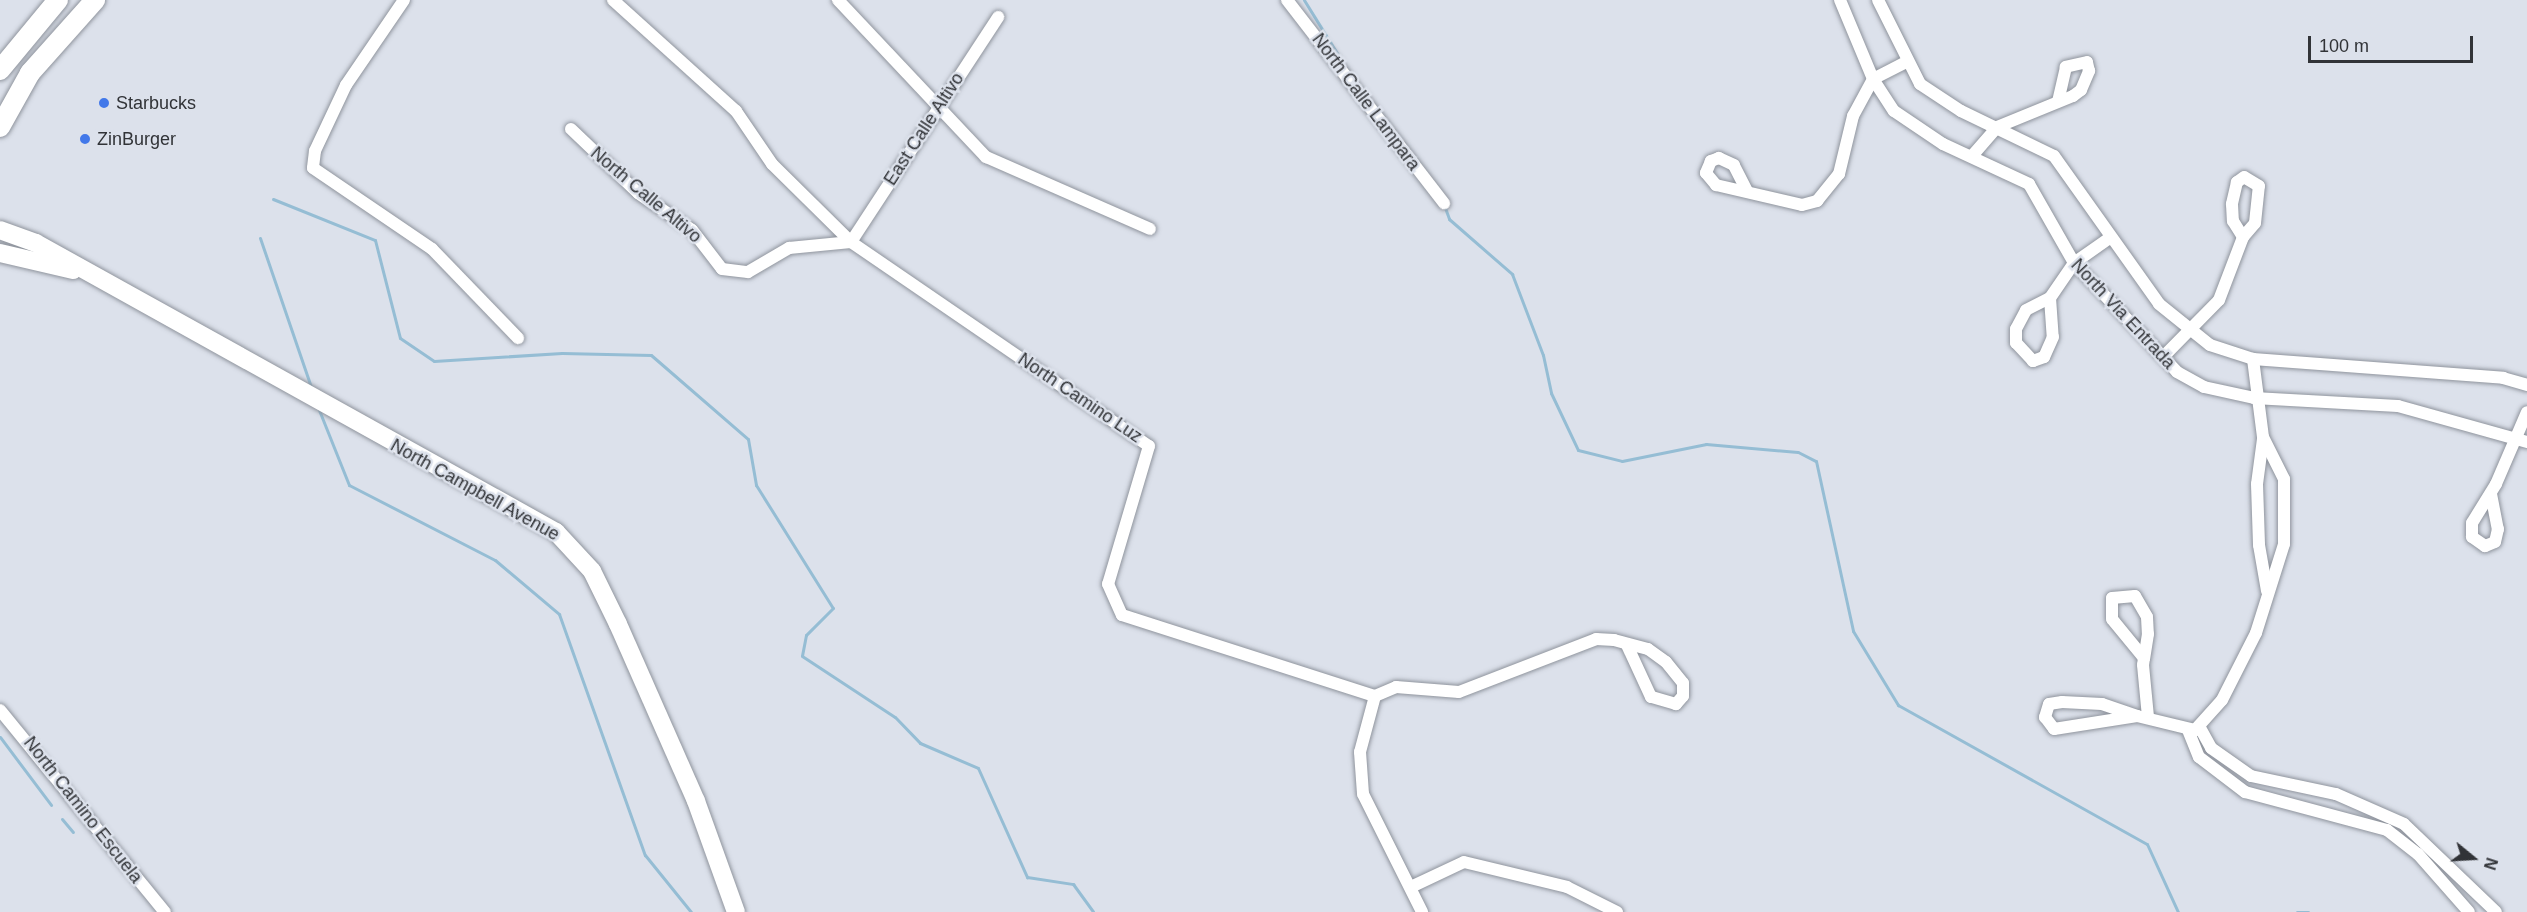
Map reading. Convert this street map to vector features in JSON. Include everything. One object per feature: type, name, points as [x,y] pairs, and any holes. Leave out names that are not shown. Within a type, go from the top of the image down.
[{"type":"main road","points":[[0,70],[58,0]]},
{"type":"main road","points":[[0,127],[30,73],[95,0]]},
{"type":"main road","name":"North Campbell Avenue","points":[[0,230],[36,243],[310,393],[407,454],[556,532],[592,571],[696,801],[736,912]]},
{"type":"main road","name":"North Campbell Avenue","points":[[0,253],[89,274]]},
{"type":"street","points":[[404,0],[346,85],[315,151],[314,168],[432,249],[518,338]]},
{"type":"street","name":"North Camino Luz","points":[[613,0],[736,111],[771,164],[851,242],[1149,446],[1108,584],[1122,615],[1375,696]]},
{"type":"street","points":[[838,0],[936,109],[986,157],[1150,228]]},
{"type":"street","name":"North Calle Lampara","points":[[1287,0],[1444,203]]},
{"type":"street","name":"North Via Entrada","points":[[1840,0],[1873,79],[1894,111],[1972,156],[2029,184],[2074,263],[2177,372],[2204,387],[2254,398],[2398,406],[2522,440]]},
{"type":"street","name":"North Via Entrada","points":[[1878,0],[1906,62],[1920,84],[2054,156],[2108,239],[2159,304],[2210,345],[2253,359],[2504,378],[2527,385]]},
{"type":"street","name":"East Calle Altivo","points":[[851,242],[998,17]]},
{"type":"street","points":[[1747,191],[1802,205],[1817,201],[1839,174],[1853,116],[1873,79],[1906,62]]},
{"type":"street","points":[[1972,156],[1997,127],[2058,101]]},
{"type":"street","name":"North Calle Altivo","points":[[571,129],[638,194],[692,230],[717,263],[733,274],[748,272],[789,248],[851,242]]},
{"type":"street","points":[[2163,356],[2218,300],[2243,237]]},
{"type":"street","points":[[2050,298],[2053,337],[2044,357],[2033,361],[2022,356],[2016,329],[2026,310],[2050,298],[2074,263],[2108,239]]},
{"type":"street","points":[[2193,728],[2234,678],[2268,594],[2284,544],[2283,479],[2263,437],[2254,398],[2253,359]]},
{"type":"street","points":[[2491,494],[2522,440],[2527,412]]},
{"type":"street","points":[[2263,437],[2257,484],[2259,545],[2268,594]]},
{"type":"street","points":[[2143,716],[2148,634],[2141,602],[2129,594],[2112,598],[2112,619],[2145,658]]},
{"type":"street","points":[[1422,912],[1413,886],[1363,794],[1359,774],[1375,696],[1396,687],[1459,692],[1575,645],[1596,639],[1648,649],[1679,674],[1683,696],[1676,704],[1651,697],[1627,645]]},
{"type":"street","points":[[2143,716],[2054,729],[2045,717],[2049,704],[2062,702],[2102,704],[2193,728],[2211,748],[2251,776],[2336,794],[2404,824],[2496,912]]},
{"type":"street","name":"North Camino Escuela","points":[[0,710],[165,912]]},
{"type":"street","points":[[2193,728],[2199,756],[2245,792],[2387,830],[2418,854],[2469,912]]},
{"type":"street","points":[[1413,886],[1450,864],[1464,862],[1567,887],[1617,912]]},
{"type":"waterway","points":[[1304,0],[1343,63]]},
{"type":"waterway","points":[[273,199],[375,240],[400,338],[434,361],[562,353],[651,355],[748,439],[756,485],[833,608],[806,635],[802,656],[895,717],[920,743],[978,768],[1027,877],[1073,884],[1093,912]]},
{"type":"waterway","points":[[1444,205],[1449,219],[1512,274],[1543,355],[1551,393],[1578,450],[1622,461],[1706,444],[1798,452],[1816,461],[1853,631],[1898,705],[2147,844],[2178,912]]},
{"type":"waterway","points":[[260,238],[311,387]]},
{"type":"waterway","points":[[319,410],[349,485],[495,560],[559,614],[645,855],[691,912]]},
{"type":"waterway","points":[[0,737],[51,805]]},
{"type":"waterway","points":[[62,819],[73,832]]},
{"type":"waterway","points":[[2297,912],[2308,912]]},
{"type":"place","name":"Starbucks","points":[[104,103]]},
{"type":"place","name":"ZinBurger","points":[[85,139]]}]
